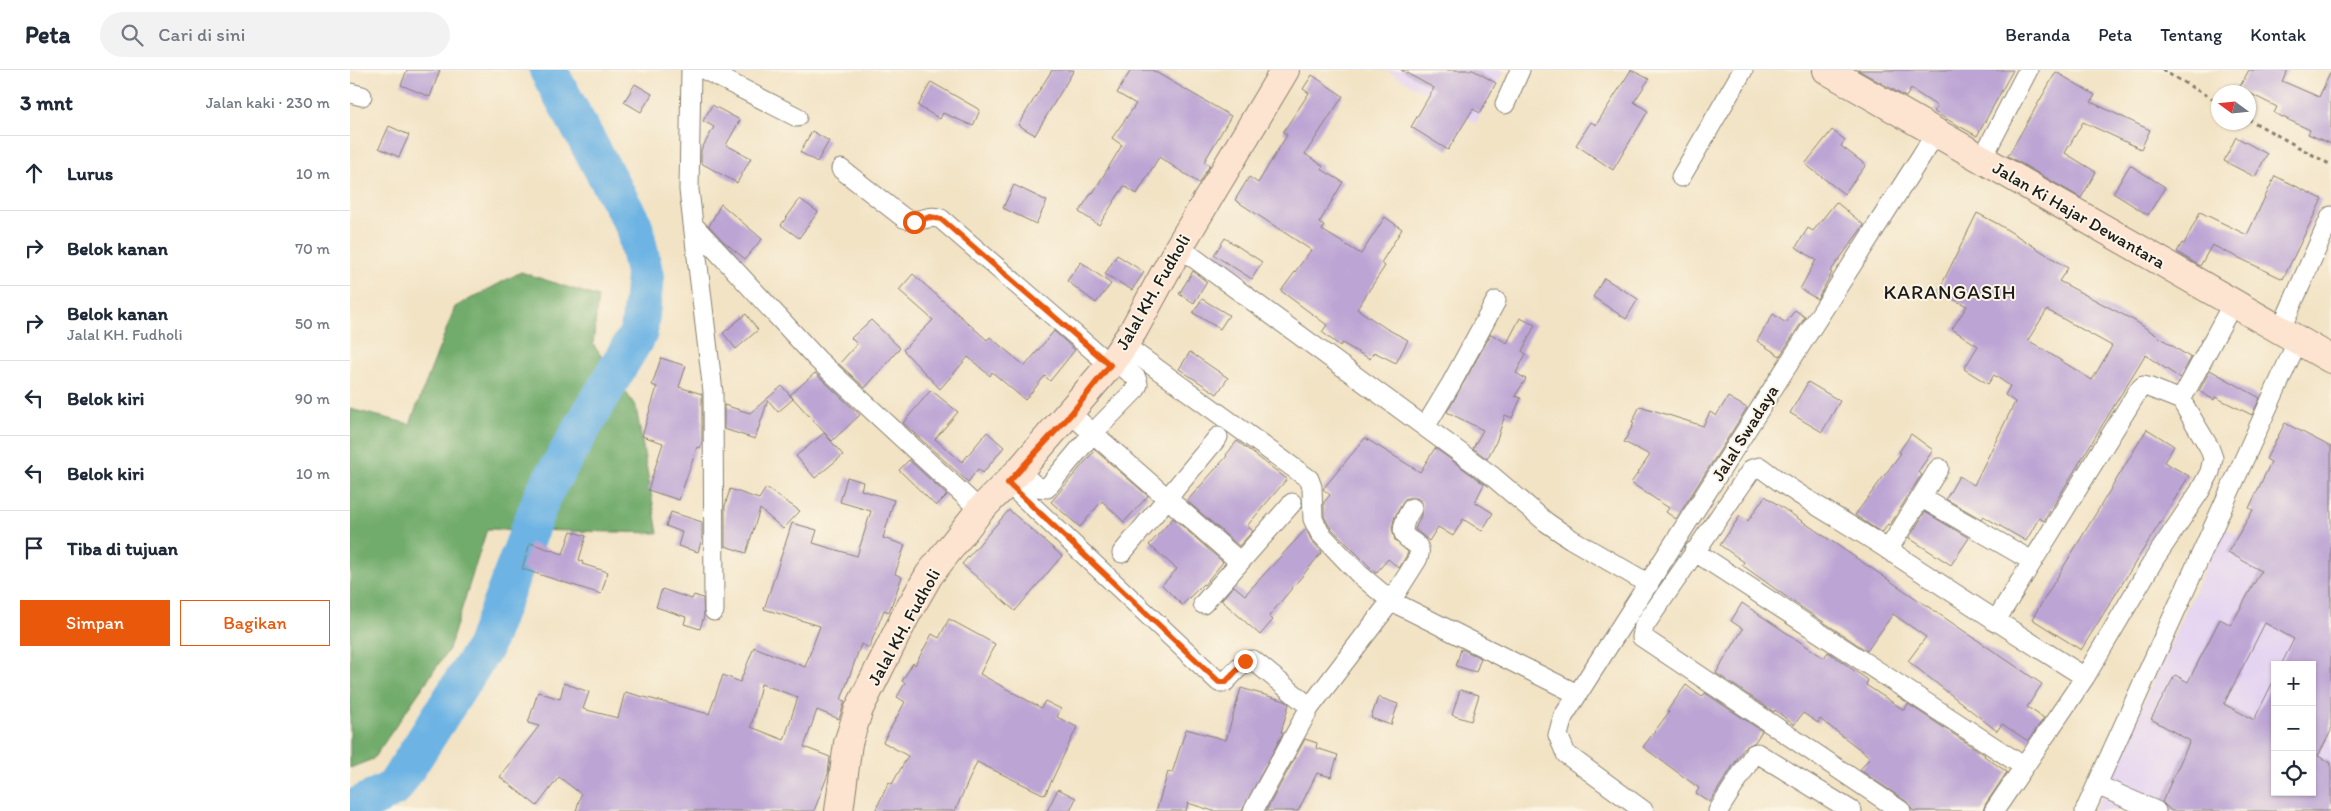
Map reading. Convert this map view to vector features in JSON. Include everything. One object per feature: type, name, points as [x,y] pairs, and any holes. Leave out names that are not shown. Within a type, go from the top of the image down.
[{"type":"main road","name":"Jalal KH. Fudholi","points":[[838,811],[848,743],[859,709],[906,615],[929,575],[980,510],[1014,477],[1071,414],[1116,356],[1285,70]]},
{"type":"main road","name":"Jalan Ki Hajar Dewantara","points":[[1827,70],[2331,359]]},
{"type":"street","points":[[691,70],[689,190],[714,392],[714,610]]},
{"type":"street","points":[[705,70],[797,117]]},
{"type":"street","points":[[1505,104],[1520,70]]},
{"type":"street","points":[[1681,178],[1743,70]]},
{"type":"street","points":[[1982,159],[2028,70]]},
{"type":"street","name":"Jalal Swadaya","points":[[1644,811],[1566,754],[1558,735],[1563,717],[1936,133]]},
{"type":"street","points":[[841,169],[904,218],[914,222],[930,217],[941,219],[1116,356],[1309,479],[1312,487],[1313,519],[1320,534],[1359,574],[1391,601],[1577,694]]},
{"type":"street","points":[[2085,811],[2289,335],[2331,216]]},
{"type":"street","points":[[693,225],[818,360],[980,510]]},
{"type":"street","points":[[1179,247],[1492,476],[1546,522],[1571,539],[1649,584]]},
{"type":"street","points":[[1425,427],[1451,384],[1496,301]]},
{"type":"street","points":[[2181,400],[2233,303]]},
{"type":"street","points":[[1014,477],[1036,487],[1047,488],[1093,433],[1136,389],[1138,384],[1136,378],[1116,356]]},
{"type":"street","points":[[1994,811],[2085,677],[2155,558],[2200,491],[2210,472],[2213,458],[2209,447],[2181,400],[2148,387],[2143,386],[2138,391],[1995,622]]},
{"type":"street","points":[[1071,414],[1240,562]]},
{"type":"street","points":[[1122,553],[1218,437]]},
{"type":"street","points":[[1901,811],[1642,637],[1644,626],[1752,468],[1760,467],[1821,510],[1888,550],[1995,622],[2085,677]]},
{"type":"street","points":[[1888,550],[1939,468]]},
{"type":"street","points":[[1014,477],[1219,682],[1226,682],[1245,661],[1253,660],[1310,707]]},
{"type":"street","points":[[1922,498],[2032,561]]},
{"type":"street","points":[[1203,604],[1292,503]]},
{"type":"street","points":[[1253,811],[1310,707],[1391,601],[1421,552],[1418,546],[1406,537],[1402,530],[1403,522],[1412,508]]},
{"type":"street","points":[[1694,551],[2023,766]]},
{"type":"street","points":[[1718,811],[1754,754],[1757,753],[1852,811]]},
{"type":"street","points":[[2097,785],[2156,811]]},
{"type":"path","points":[[2162,70],[2211,98]]},
{"type":"path","points":[[2256,123],[2331,165]]},
{"type":"shaded area","points":[[1386,70],[1504,70],[1476,123]]},
{"type":"shaded area","points":[[2224,527],[2331,587],[2331,811],[2094,811]]},
{"type":"green space","points":[[521,272],[598,297],[593,344],[636,407],[658,533],[487,529],[449,649],[373,759],[350,768],[350,409],[410,424],[455,307]]},
{"type":"building","points":[[407,70],[440,70],[430,97],[401,85]]},
{"type":"building","points":[[1052,70],[1074,70],[1035,135],[1018,125]]},
{"type":"building","points":[[1131,70],[1152,70],[1231,116],[1204,162],[1210,165],[1199,183],[1159,157],[1137,194],[1124,186],[1099,225],[1079,212],[1093,193],[1122,145],[1112,138],[1136,104],[1117,93]]},
{"type":"building","points":[[1401,70],[1473,70],[1496,83],[1480,113],[1473,109],[1448,150],[1411,127],[1434,88]]},
{"type":"building","points":[[1631,70],[1649,79],[1634,102],[1648,111],[1613,170],[1576,145],[1591,122],[1596,125]]},
{"type":"building","points":[[1858,70],[2013,70],[1977,136],[1934,112],[1937,106],[1911,89],[1906,97]]},
{"type":"building","points":[[2249,70],[2288,70],[2282,81],[2319,97],[2331,71],[2331,144],[2308,134],[2310,130],[2274,113],[2277,107],[2256,96],[2256,85],[2241,85]]},
{"type":"building","points":[[2056,72],[2095,95],[2091,102],[2150,130],[2141,149],[2083,122],[2065,153],[2096,172],[2081,198],[2008,156]]},
{"type":"building","points":[[1312,75],[1343,96],[1305,154],[1323,166],[1321,169],[1343,182],[1319,223],[1324,226],[1322,230],[1361,254],[1385,217],[1402,229],[1381,263],[1385,266],[1357,309],[1387,329],[1408,340],[1396,363],[1374,352],[1370,359],[1342,343],[1340,346],[1322,332],[1327,325],[1281,291],[1311,250],[1235,200],[1249,177],[1258,183],[1287,135],[1283,132],[1309,93],[1303,89]]},
{"type":"building","points":[[931,82],[980,110],[973,126],[943,113],[940,119],[918,106]]},
{"type":"building","points":[[635,84],[652,94],[641,112],[624,102]]},
{"type":"building","points":[[712,105],[740,120],[726,145],[751,158],[737,183],[701,163],[701,150],[714,127],[703,121]]},
{"type":"building","points":[[389,126],[409,135],[399,157],[379,148]]},
{"type":"building","points":[[1832,130],[1845,140],[1841,146],[1866,165],[1844,194],[1805,164]]},
{"type":"building","points":[[812,131],[829,141],[817,162],[800,152]]},
{"type":"building","points":[[2236,137],[2267,154],[2255,177],[2224,161]]},
{"type":"building","points":[[2130,165],[2165,187],[2148,215],[2113,193]]},
{"type":"building","points":[[2275,176],[2322,199],[2283,279],[2212,245],[2200,266],[2177,252],[2182,243],[2184,244],[2200,212],[2247,235]]},
{"type":"building","points":[[1014,185],[1047,201],[1036,224],[1003,208]]},
{"type":"building","points":[[800,199],[818,212],[799,238],[781,225]]},
{"type":"building","points":[[1836,202],[1864,225],[1830,272],[1832,273],[1817,299],[1800,289],[1816,260],[1796,247],[1808,228],[1813,231]]},
{"type":"building","points":[[721,204],[762,239],[745,259],[724,242],[709,226]]},
{"type":"building","points":[[1977,213],[2068,268],[2059,281],[2135,321],[2191,358],[2180,378],[2145,355],[2044,521],[2039,518],[2026,541],[1983,516],[1981,519],[1946,499],[1959,476],[1974,485],[2015,402],[2005,395],[2010,386],[1994,375],[1988,384],[1964,369],[1978,346],[1952,329],[1967,306],[1938,292]],"holes":[[[2047,310],[2112,346],[2092,380],[2028,340]]]},
{"type":"building","points":[[1225,238],[1262,262],[1252,279],[1214,255]]},
{"type":"building","points":[[1117,255],[1144,272],[1132,290],[1105,274]]},
{"type":"building","points":[[1081,262],[1111,284],[1096,303],[1067,281]]},
{"type":"building","points":[[1193,271],[1207,282],[1194,303],[1179,294]]},
{"type":"building","points":[[913,274],[987,340],[990,337],[1025,366],[1054,331],[1075,350],[1050,381],[1045,376],[1025,400],[992,372],[990,376],[968,357],[940,389],[903,350],[933,320],[899,290]]},
{"type":"building","points":[[1604,278],[1638,299],[1626,319],[1593,297]]},
{"type":"building","points":[[1202,299],[1229,315],[1220,329],[1193,313]]},
{"type":"building","points":[[1795,310],[1805,317],[1780,356],[1757,341],[1773,314],[1786,323]]},
{"type":"building","points":[[746,314],[758,330],[736,349],[723,333]]},
{"type":"building","points":[[1520,318],[1535,325],[1522,351],[1526,354],[1516,373],[1526,379],[1515,396],[1521,398],[1512,418],[1505,415],[1496,442],[1487,459],[1473,448],[1483,430],[1447,412],[1491,334],[1507,343]]},
{"type":"building","points":[[871,320],[900,348],[865,388],[839,364],[857,344],[851,338]]},
{"type":"building","points":[[1190,352],[1228,378],[1217,394],[1179,369]]},
{"type":"building","points":[[661,358],[686,366],[679,387],[702,394],[702,442],[700,448],[697,447],[679,500],[648,490],[663,443],[642,436],[657,387],[652,385]]},
{"type":"building","points":[[2210,370],[2260,398],[2252,415],[2215,397],[2214,400],[2199,391]]},
{"type":"building","points":[[815,373],[860,415],[832,441],[790,395]]},
{"type":"building","points":[[1808,382],[1840,401],[1822,432],[1790,413]]},
{"type":"building","points":[[782,386],[793,399],[778,412],[768,400],[755,439],[724,429],[724,405],[750,413]]},
{"type":"building","points":[[931,390],[958,412],[935,439],[962,462],[987,432],[1004,447],[983,473],[978,469],[968,482],[903,423]]},
{"type":"building","points":[[1728,397],[1747,408],[1676,519],[1666,512],[1669,508],[1631,483],[1650,455],[1624,442],[1634,423],[1632,422],[1640,406],[1703,426],[1710,412],[1716,416]]},
{"type":"building","points":[[2285,423],[2331,447],[2331,731],[2318,756],[2331,763],[2331,811],[2171,811],[2162,802],[2190,741],[2151,719],[2175,675],[2188,682],[2220,619],[2231,625],[2261,571],[2228,552],[2253,510],[2249,508],[2271,462],[2266,459]]},
{"type":"building","points":[[2147,429],[2174,446],[2164,462],[2189,476],[2081,650],[2032,619]]},
{"type":"building","points":[[824,433],[843,455],[815,478],[796,456]]},
{"type":"building","points":[[1911,434],[1933,450],[1918,472],[1922,475],[1890,525],[1888,524],[1882,533],[1855,515],[1901,453],[1899,452]]},
{"type":"building","points":[[1365,438],[1420,472],[1435,448],[1484,484],[1475,502],[1493,513],[1482,531],[1463,519],[1453,536],[1438,527],[1429,541],[1415,529],[1422,513],[1422,502],[1417,498],[1406,498],[1395,516],[1392,528],[1395,540],[1408,552],[1407,555],[1399,568],[1388,559],[1376,573],[1329,526],[1324,516],[1324,502],[1330,495],[1323,489]]},
{"type":"building","points":[[1237,441],[1287,479],[1247,526],[1253,531],[1239,546],[1187,501],[1227,456]]},
{"type":"building","points":[[1095,450],[1148,496],[1124,522],[1102,501],[1080,527],[1051,502]]},
{"type":"building","points":[[909,460],[947,495],[936,506],[899,470]]},
{"type":"building","points":[[847,477],[863,482],[861,490],[894,500],[883,538],[905,545],[895,574],[902,577],[889,612],[884,610],[869,648],[861,644],[841,700],[845,701],[839,719],[817,710],[804,747],[830,757],[828,774],[814,811],[576,811],[581,794],[559,777],[537,806],[500,777],[539,726],[528,723],[538,692],[560,699],[564,683],[589,692],[583,709],[618,718],[625,692],[709,714],[723,675],[740,682],[754,647],[805,667],[820,626],[764,609],[792,523],[817,530],[813,543],[857,556],[871,511],[840,502]],"holes":[[[761,684],[798,697],[784,740],[751,727]]]},
{"type":"building","points":[[766,488],[800,511],[783,529],[760,509],[746,553],[725,546],[725,506],[730,489],[759,499]]},
{"type":"building","points":[[1765,496],[2042,684],[2027,707],[2044,718],[2028,741],[2002,724],[1997,731],[1908,661],[1926,637],[1893,614],[1867,651],[1742,565],[1744,562],[1720,545],[1740,516],[1748,521]]},
{"type":"building","points":[[1009,510],[1062,556],[1015,611],[962,564]]},
{"type":"building","points":[[671,512],[702,522],[702,539],[698,552],[678,546],[682,532],[666,526]]},
{"type":"building","points":[[1925,512],[1969,538],[1951,565],[1909,538]]},
{"type":"building","points":[[1173,518],[1223,562],[1204,585],[1182,605],[1162,585],[1177,569],[1149,545]]},
{"type":"building","points":[[1306,529],[1312,541],[1322,552],[1269,616],[1273,620],[1260,635],[1221,600],[1234,586],[1245,595]]},
{"type":"building","points":[[571,531],[586,536],[579,560],[583,562],[582,564],[608,572],[601,594],[522,569],[530,543],[563,554]]},
{"type":"building","points":[[662,589],[692,599],[694,595],[703,598],[704,616],[700,629],[684,624],[686,617],[656,607]]},
{"type":"building","points":[[1742,603],[1824,658],[1828,652],[1868,680],[1866,685],[1904,710],[1908,704],[1985,755],[2007,772],[1983,811],[1913,811],[1907,802],[1860,770],[1870,757],[1820,719],[1818,723],[1803,713],[1794,725],[1775,710],[1774,712],[1716,673],[1743,629],[1731,621]]},
{"type":"building","points":[[949,619],[995,644],[980,674],[1041,708],[1045,701],[1061,709],[1057,717],[1077,727],[1045,795],[977,762],[955,811],[875,811],[889,782],[892,784],[908,756],[883,742],[905,702],[897,697],[905,683],[902,681],[913,663],[915,665],[932,634],[939,638]]},
{"type":"building","points":[[1461,649],[1481,658],[1476,672],[1456,666]]},
{"type":"building","points":[[1686,685],[1702,697],[1705,693],[1762,731],[1755,742],[1744,748],[1710,802],[1696,793],[1699,788],[1643,747]]},
{"type":"building","points":[[1241,688],[1285,701],[1289,704],[1281,732],[1283,733],[1242,811],[1213,811],[1188,803],[1186,811],[1156,811],[1168,772],[1172,773],[1186,729],[1226,740]]},
{"type":"building","points":[[1460,690],[1479,695],[1471,721],[1452,715]]},
{"type":"building","points":[[1378,697],[1398,704],[1391,725],[1371,718]]},
{"type":"building","points":[[1305,739],[1317,743],[1316,748],[1338,755],[1331,777],[1317,773],[1298,811],[1266,811]]},
{"type":"building","points":[[1058,789],[1076,798],[1070,811],[1047,811]]},
{"type":"waterway","points":[[350,810],[394,788],[484,648],[543,494],[639,332],[645,277],[634,226],[548,70]]},
{"type":"district","name":"KARANGASIH","points":[[1950,292]]},
{"type":"route","points":[[914,222],[930,217],[941,219],[1110,365],[1071,414],[1008,483],[1219,682],[1226,682],[1245,661]]}]
